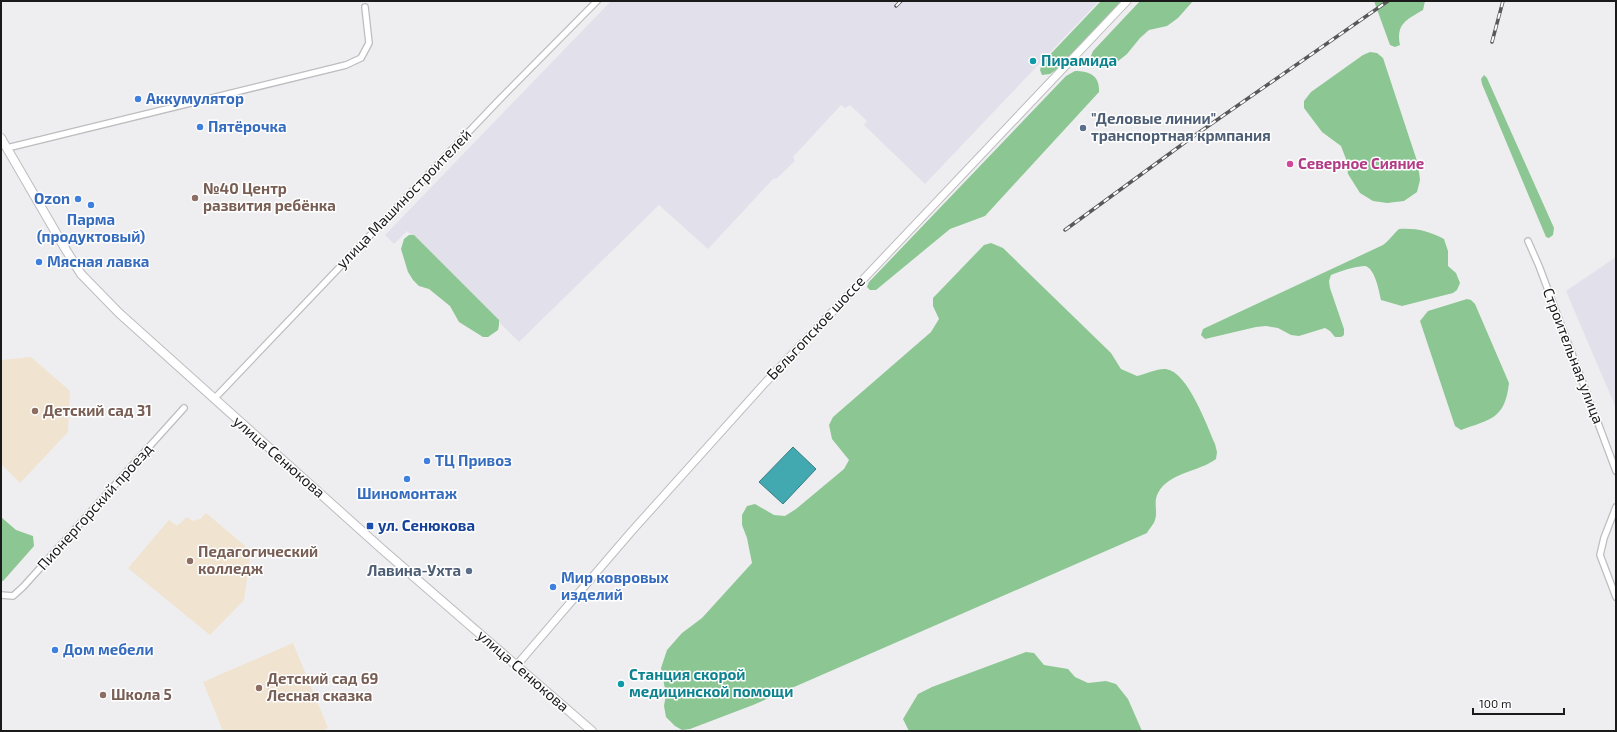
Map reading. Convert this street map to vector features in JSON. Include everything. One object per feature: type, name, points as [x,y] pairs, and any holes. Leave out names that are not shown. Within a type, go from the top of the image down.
[{"type":"main road","name":"улица Сенюкова","points":[[1,138],[4,149],[81,274],[132,326],[387,553],[592,731]]},
{"type":"street","name":"улица Машиностроителей","points":[[214,399],[500,99],[597,1]]},
{"type":"street","name":"Бельгопское шоссе","points":[[516,666],[631,532],[764,384],[1127,1]]},
{"type":"street","points":[[4,149],[346,65],[361,58],[369,43],[365,7]]},
{"type":"street","name":"Строительная улица","points":[[1528,241],[1539,266],[1616,471]]},
{"type":"street","name":"Пионергорский проезд","points":[[1,595],[13,596],[23,587],[184,408]]},
{"type":"street","points":[[1616,507],[1604,538],[1600,555],[1616,596]]},
{"type":"shaded area","points":[[611,1],[1099,1],[925,184],[864,125],[867,121],[850,105],[845,108],[841,105],[793,157],[795,161],[776,179],[774,178],[708,249],[659,205],[519,342],[407,231],[394,244],[385,235]]},
{"type":"shaded area","points":[[1616,257],[1616,408],[1566,291]]},
{"type":"shaded area","name":"Детский сад 31","points":[[31,357],[70,391],[68,432],[20,483],[1,464],[1,360]]},
{"type":"shaded area","points":[[206,513],[251,551],[244,600],[210,635],[128,568],[169,520],[177,526],[187,517],[192,521],[200,519]]},
{"type":"shaded area","name":"Детский сад 69 Лесная сказка","points":[[293,643],[328,728],[321,731],[223,731],[203,682]]},
{"type":"green space","points":[[1101,1],[1123,1],[1057,69],[1050,74],[1042,75],[1040,70],[1042,63]]},
{"type":"green space","points":[[1140,1],[1193,1],[1178,18],[1167,26],[1149,30],[1140,38],[1127,54],[1112,66],[1101,68],[1093,62],[1091,56],[1093,51]]},
{"type":"green space","points":[[1374,1],[1425,1],[1423,10],[1407,20],[1401,27],[1399,38],[1400,45],[1395,47],[1390,45]]},
{"type":"green space","points":[[1370,52],[1377,53],[1383,58],[1418,164],[1420,180],[1417,192],[1404,201],[1387,203],[1373,201],[1360,193],[1348,174],[1346,159],[1341,146],[1322,132],[1304,108],[1304,101],[1311,92],[1363,55]]},
{"type":"green space","points":[[1075,71],[1089,73],[1096,78],[1099,92],[985,216],[950,229],[876,290],[870,290],[867,287],[869,282],[1066,76]]},
{"type":"green space","points":[[1484,75],[1487,78],[1554,228],[1553,235],[1549,238],[1546,237],[1482,84],[1481,79]]},
{"type":"green space","points":[[1399,229],[1422,231],[1444,239],[1448,251],[1448,266],[1456,273],[1460,283],[1457,290],[1453,293],[1402,306],[1381,300],[1374,275],[1365,266],[1358,267],[1331,275],[1329,281],[1344,329],[1344,335],[1341,337],[1335,337],[1325,328],[1299,336],[1291,335],[1278,328],[1266,326],[1205,339],[1201,335],[1203,329],[1383,245]]},
{"type":"green space","points":[[409,235],[414,235],[499,320],[498,330],[488,337],[483,337],[459,322],[450,306],[429,289],[419,286],[413,280],[408,272],[401,249],[404,239]]},
{"type":"green space","points":[[991,243],[1003,248],[1111,353],[1121,369],[1137,376],[1156,370],[1166,369],[1174,372],[1182,379],[1196,401],[1207,425],[1215,444],[1217,452],[1216,459],[1201,467],[1177,476],[1163,486],[1157,496],[1154,523],[1147,533],[753,705],[690,729],[682,730],[675,726],[666,717],[664,706],[666,694],[661,668],[667,650],[682,633],[702,618],[752,563],[747,538],[742,525],[742,515],[747,506],[755,504],[774,515],[785,516],[796,509],[844,469],[849,460],[832,439],[829,425],[833,417],[931,332],[939,319],[933,306],[933,298],[984,245]]},
{"type":"green space","points":[[1467,299],[1471,300],[1475,304],[1509,383],[1504,404],[1495,416],[1461,430],[1455,426],[1420,321],[1428,311]]},
{"type":"green space","points":[[1,517],[16,530],[33,536],[34,546],[1,582]]},
{"type":"green space","points":[[1026,652],[1034,653],[1044,665],[1068,669],[1075,677],[1088,683],[1106,681],[1116,684],[1128,699],[1142,731],[909,731],[903,719],[918,694],[932,687]]},
{"type":"water","points":[[793,447],[816,469],[783,504],[759,482]]},
{"type":"railway","points":[[896,6],[901,1]]},
{"type":"railway","points":[[1065,230],[1191,138],[1388,1]]},
{"type":"railway","points":[[1492,42],[1503,1]]},
{"type":"place","name":"Пирамида","points":[[1033,61]]},
{"type":"place","name":"Аккумулятор","points":[[138,99]]},
{"type":"place","name":"Пятёрочка","points":[[200,127]]},
{"type":"place","name":"\"Деловые линии\" транспортная крмпания","points":[[1083,128]]},
{"type":"place","name":"Северное Сияние","points":[[1290,164]]},
{"type":"place","name":"№40 Центр развития ребёнка","points":[[195,198]]},
{"type":"place","name":"Ozon","points":[[78,199]]},
{"type":"place","name":"Парма (продуктовый)","points":[[91,205]]},
{"type":"place","name":"Мясная лавка","points":[[39,262]]},
{"type":"place","name":"Детский сад 31","points":[[35,411]]},
{"type":"place","name":"ТЦ Привоз","points":[[427,461]]},
{"type":"place","name":"Шиномонтаж","points":[[407,479]]},
{"type":"place","name":"ул. Сенюкова","points":[[370,526]]},
{"type":"place","name":"Педагогический колледж","points":[[190,561]]},
{"type":"place","name":"Лавина-Ухта","points":[[469,571]]},
{"type":"place","name":"Мир ковровых изделий","points":[[553,587]]},
{"type":"place","name":"Дом мебели","points":[[55,650]]},
{"type":"place","name":"Станция скорой медицинской помощи","points":[[621,684]]},
{"type":"place","name":"Детский сад 69 Лесная сказка","points":[[259,688]]},
{"type":"place","name":"Школа 5","points":[[103,695]]}]
